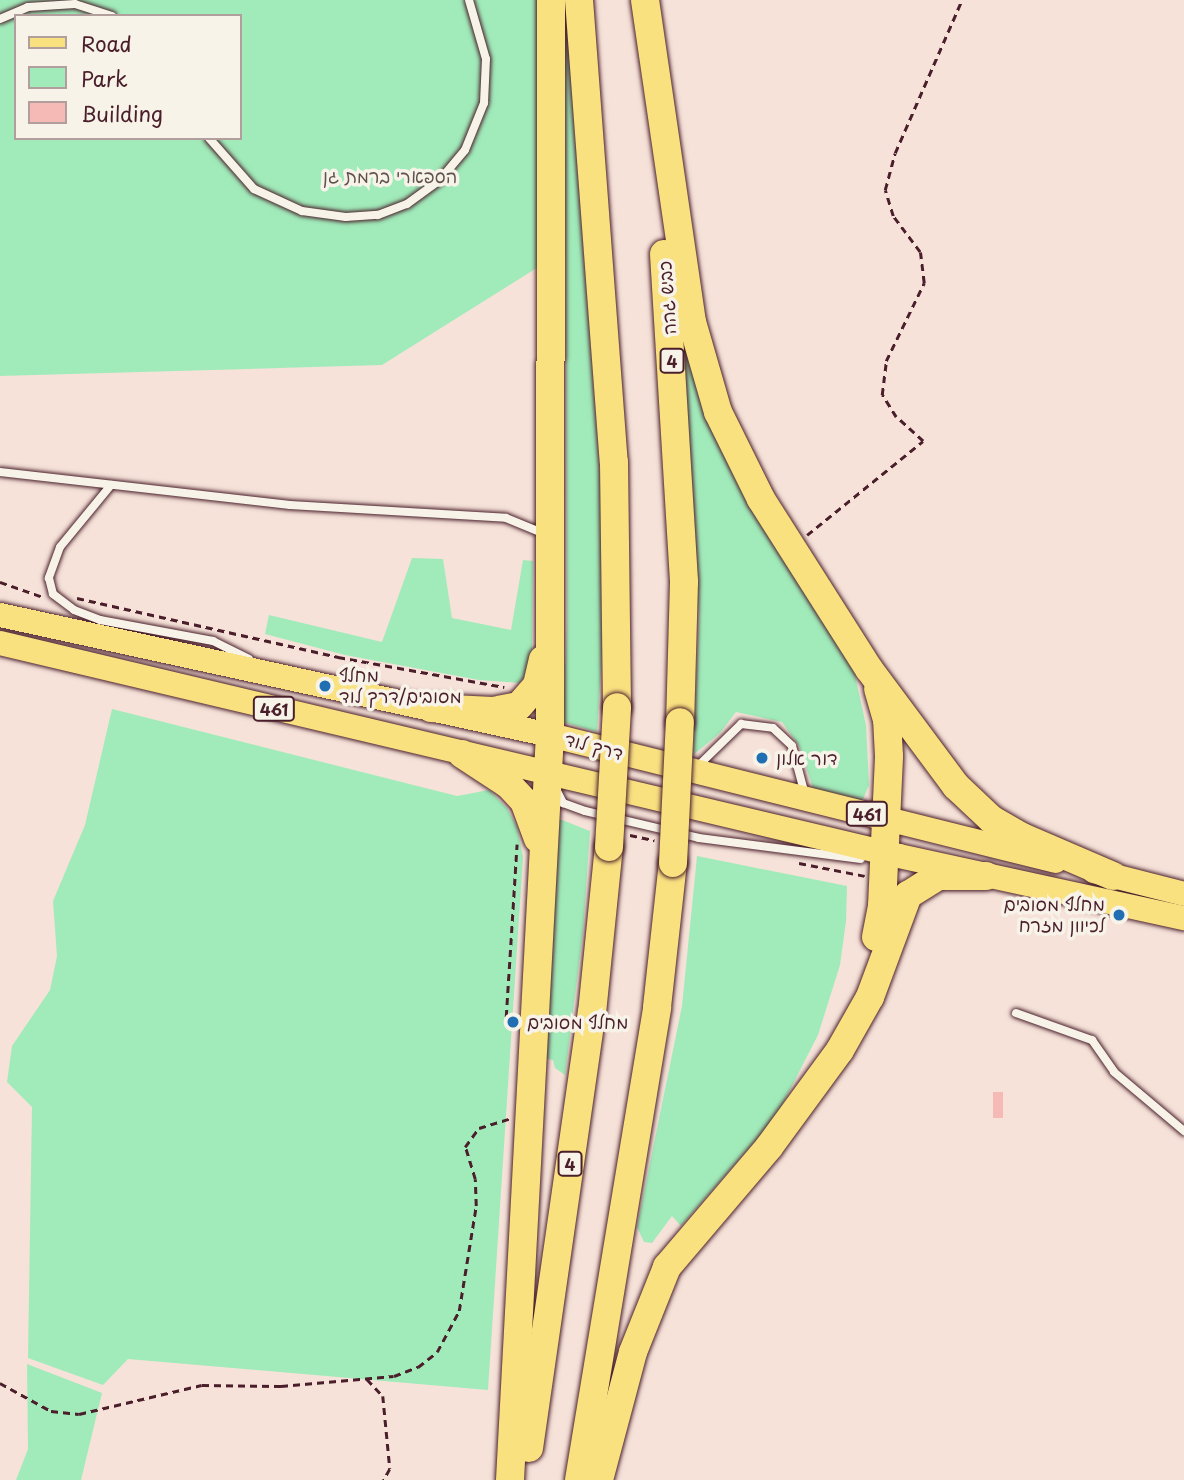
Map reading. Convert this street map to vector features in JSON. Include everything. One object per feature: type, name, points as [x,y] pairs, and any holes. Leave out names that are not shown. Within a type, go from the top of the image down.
[{"type":"highway","points":[[510,1480],[527,1118],[550,734],[551,0]]},
{"type":"highway","name":"4","points":[[525,1480],[592,1013],[609,847],[617,707],[614,462],[579,0]]},
{"type":"highway","points":[[645,0],[680,251],[704,373],[755,488],[869,669],[956,786],[991,819],[1021,837],[1113,876]]},
{"type":"highway","name":"כביש גהה","points":[[579,1480],[655,1019],[673,863],[680,723],[684,614],[678,430],[645,0]]},
{"type":"highway","points":[[431,708],[493,711],[519,706],[529,699],[543,666],[545,534],[552,458]]},
{"type":"highway","points":[[840,1050],[874,948],[886,853],[887,720],[869,669]]},
{"type":"highway","points":[[462,754],[509,785],[524,801],[537,831],[541,859]]},
{"type":"highway","points":[[600,1480],[633,1352],[667,1267],[769,1147],[840,1050],[870,997],[908,895],[938,876],[986,876]]},
{"type":"main road","name":"דרך לוד","points":[[0,615],[550,734],[807,802],[888,819],[1184,894]]},
{"type":"main road","name":"דרך לוד","points":[[0,643],[886,853],[1184,918]]},
{"type":"lane","points":[[211,140],[254,189],[302,211],[346,218],[378,215],[407,204],[439,181],[465,149],[484,103],[486,59],[469,0]]},
{"type":"lane","points":[[0,19],[28,7],[75,4],[106,14]]},
{"type":"lane","points":[[0,472],[290,505],[506,518],[545,534]]},
{"type":"lane","points":[[111,485],[68,535],[49,578],[53,594],[74,610],[213,641],[286,677]]},
{"type":"lane","points":[[690,771],[708,760],[741,724],[773,728],[792,746],[807,802]]},
{"type":"lane","points":[[1016,1013],[1092,1040],[1114,1072],[1184,1131]]},
{"type":"path","points":[[791,545],[923,441],[896,417],[882,395],[886,361],[924,283],[920,252],[893,216],[885,190],[895,153],[962,0]]},
{"type":"path","points":[[506,1017],[517,833]]},
{"type":"path","points":[[0,1383],[51,1411],[79,1414],[117,1409],[173,1390],[202,1385],[281,1386],[394,1376],[418,1367],[437,1352],[459,1311],[476,1206],[475,1179],[465,1147],[479,1128],[504,1118],[527,1118]]},
{"type":"path","points":[[366,1378],[383,1396],[390,1469],[384,1480]]},
{"type":"green space","name":"הספארי ברמת גן","points":[[0,0],[550,0],[543,264],[382,365],[0,376]]},
{"type":"green space","points":[[565,0],[607,572],[597,732],[563,722],[567,625]]},
{"type":"green space","points":[[679,297],[689,355],[852,662],[866,725],[869,785],[861,804],[815,794],[799,746],[782,722],[736,712],[720,733],[693,755],[699,617]]},
{"type":"green space","points":[[412,558],[443,559],[452,618],[511,630],[523,560],[533,561],[532,661],[520,683],[479,680],[345,655],[265,634],[269,615],[382,642]]},
{"type":"green space","points":[[112,709],[457,796],[489,790],[507,808],[517,827],[523,857],[488,1390],[128,1359],[103,1385],[28,1358],[32,1107],[7,1082],[12,1046],[50,990],[57,956],[53,901],[85,825]]},
{"type":"green space","points":[[552,816],[590,831],[583,932],[565,1075],[555,1068],[553,1060],[543,1058]]},
{"type":"green space","points":[[697,856],[847,886],[840,965],[818,1035],[776,1117],[681,1226],[672,1216],[652,1243],[644,1242],[637,1227],[682,1006]]},
{"type":"green space","points":[[27,1364],[102,1393],[81,1480],[16,1480],[28,1449]]},
{"type":"building","points":[[993,1092],[1003,1092],[1003,1118],[993,1118]]},
{"type":"place","name":"מחלף מסובים/דרך לוד","points":[[325,686]]},
{"type":"place","name":"דור אלון","points":[[762,758]]},
{"type":"place","name":"מחלף מסובים לכיוון מזרח","points":[[1119,915]]},
{"type":"place","name":"מחלף מסובים","points":[[513,1022]]}]
